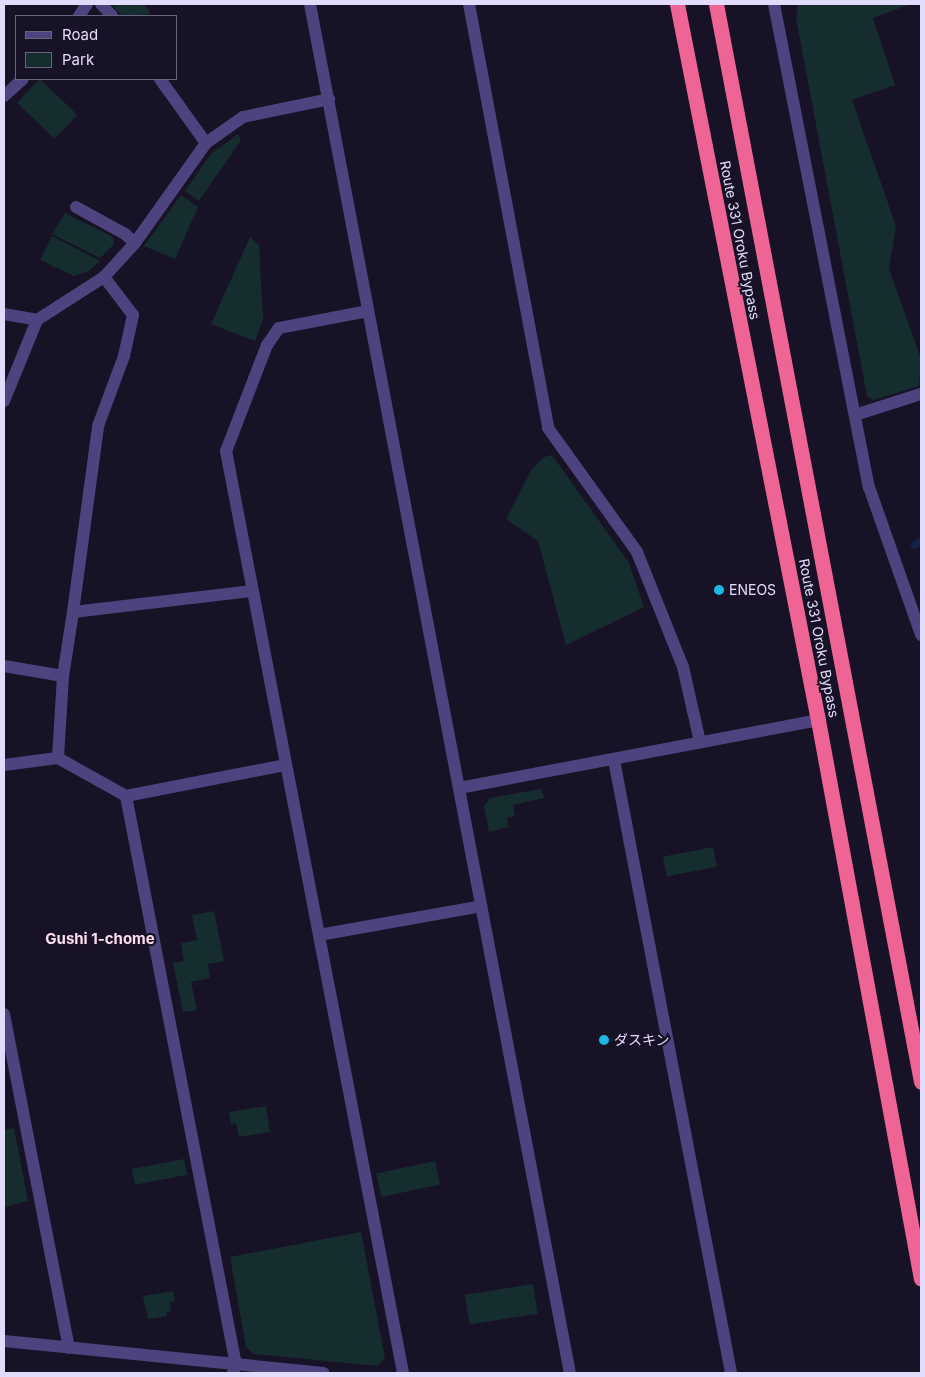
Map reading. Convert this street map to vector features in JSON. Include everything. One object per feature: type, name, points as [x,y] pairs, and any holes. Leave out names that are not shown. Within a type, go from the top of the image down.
[{"type":"highway","name":"Route 331 Oroku Bypass","points":[[677,4],[818,720],[921,1279]]},
{"type":"highway","name":"Route 331 Oroku Bypass","points":[[716,4],[921,1082]]},
{"type":"street","points":[[80,15],[86,4]]},
{"type":"street","points":[[101,4],[111,15]]},
{"type":"street","points":[[310,4],[570,1373]]},
{"type":"street","points":[[469,4],[548,428],[637,552],[683,667],[700,742]]},
{"type":"street","points":[[774,4],[869,487],[921,635]]},
{"type":"street","points":[[4,96],[22,80]]},
{"type":"street","points":[[161,80],[206,143]]},
{"type":"street","points":[[4,401],[37,320],[104,277],[135,242],[206,143],[243,117],[329,99]]},
{"type":"street","points":[[76,207],[125,234],[135,242]]},
{"type":"street","points":[[58,758],[63,676],[98,426],[124,356],[133,315],[104,277]]},
{"type":"street","points":[[368,311],[279,328],[267,345],[226,450],[403,1373]]},
{"type":"street","points":[[4,314],[37,320]]},
{"type":"street","points":[[855,415],[921,394]]},
{"type":"street","points":[[73,612],[253,591]]},
{"type":"street","points":[[4,666],[63,676]]},
{"type":"street","points":[[459,788],[818,720]]},
{"type":"street","points":[[4,764],[58,758],[126,796],[285,765]]},
{"type":"street","points":[[614,760],[731,1373]]},
{"type":"street","points":[[126,796],[235,1369]]},
{"type":"street","points":[[319,935],[481,906]]},
{"type":"street","points":[[4,1014],[69,1348]]},
{"type":"street","points":[[4,1341],[235,1369],[323,1373]]},
{"type":"green space","points":[[111,4],[144,4],[151,14],[136,15],[121,15]]},
{"type":"green space","points":[[798,4],[911,4],[873,18],[895,85],[852,100],[896,226],[889,269],[921,359],[919,386],[873,400],[867,396],[796,18]]},
{"type":"green space","points":[[39,80],[77,115],[54,139],[17,103]]},
{"type":"green space","points":[[238,134],[241,140],[199,201],[185,191],[211,154]]},
{"type":"green space","points":[[181,195],[198,207],[175,259],[144,246]]},
{"type":"green space","points":[[65,213],[113,237],[114,244],[100,258],[52,234]]},
{"type":"green space","points":[[52,236],[100,261],[89,271],[74,276],[40,260]]},
{"type":"green space","points":[[250,237],[259,245],[263,319],[255,341],[211,324]]},
{"type":"green space","points":[[552,455],[629,563],[644,607],[566,645],[538,541],[506,519],[532,469],[544,457]]},
{"type":"green space","points":[[541,789],[544,798],[513,805],[515,816],[507,818],[508,827],[489,832],[484,806],[490,798]]},
{"type":"green space","points":[[713,847],[717,867],[667,876],[663,857]]},
{"type":"green space","points":[[214,911],[224,961],[208,964],[210,978],[191,982],[197,1010],[183,1012],[173,963],[184,961],[181,943],[197,940],[192,915]]},
{"type":"green space","points":[[266,1106],[270,1132],[239,1137],[236,1123],[231,1124],[229,1112]]},
{"type":"green space","points":[[14,1128],[28,1201],[4,1207],[4,1130]]},
{"type":"green space","points":[[184,1159],[187,1175],[135,1185],[132,1169]]},
{"type":"green space","points":[[435,1161],[440,1184],[381,1197],[376,1173]]},
{"type":"green space","points":[[361,1232],[385,1358],[378,1366],[254,1354],[246,1347],[230,1257]]},
{"type":"green space","points":[[533,1284],[538,1314],[470,1324],[465,1295]]},
{"type":"green space","points":[[173,1291],[175,1301],[170,1302],[171,1311],[167,1312],[167,1316],[148,1319],[143,1296]]},
{"type":"waterway","points":[[915,545],[921,541]]},
{"type":"place","name":"ENEOS","points":[[719,590]]},
{"type":"place","name":"ダスキン","points":[[604,1040]]},
{"type":"district","name":"Gushi 1-chome","points":[[100,939]]}]
